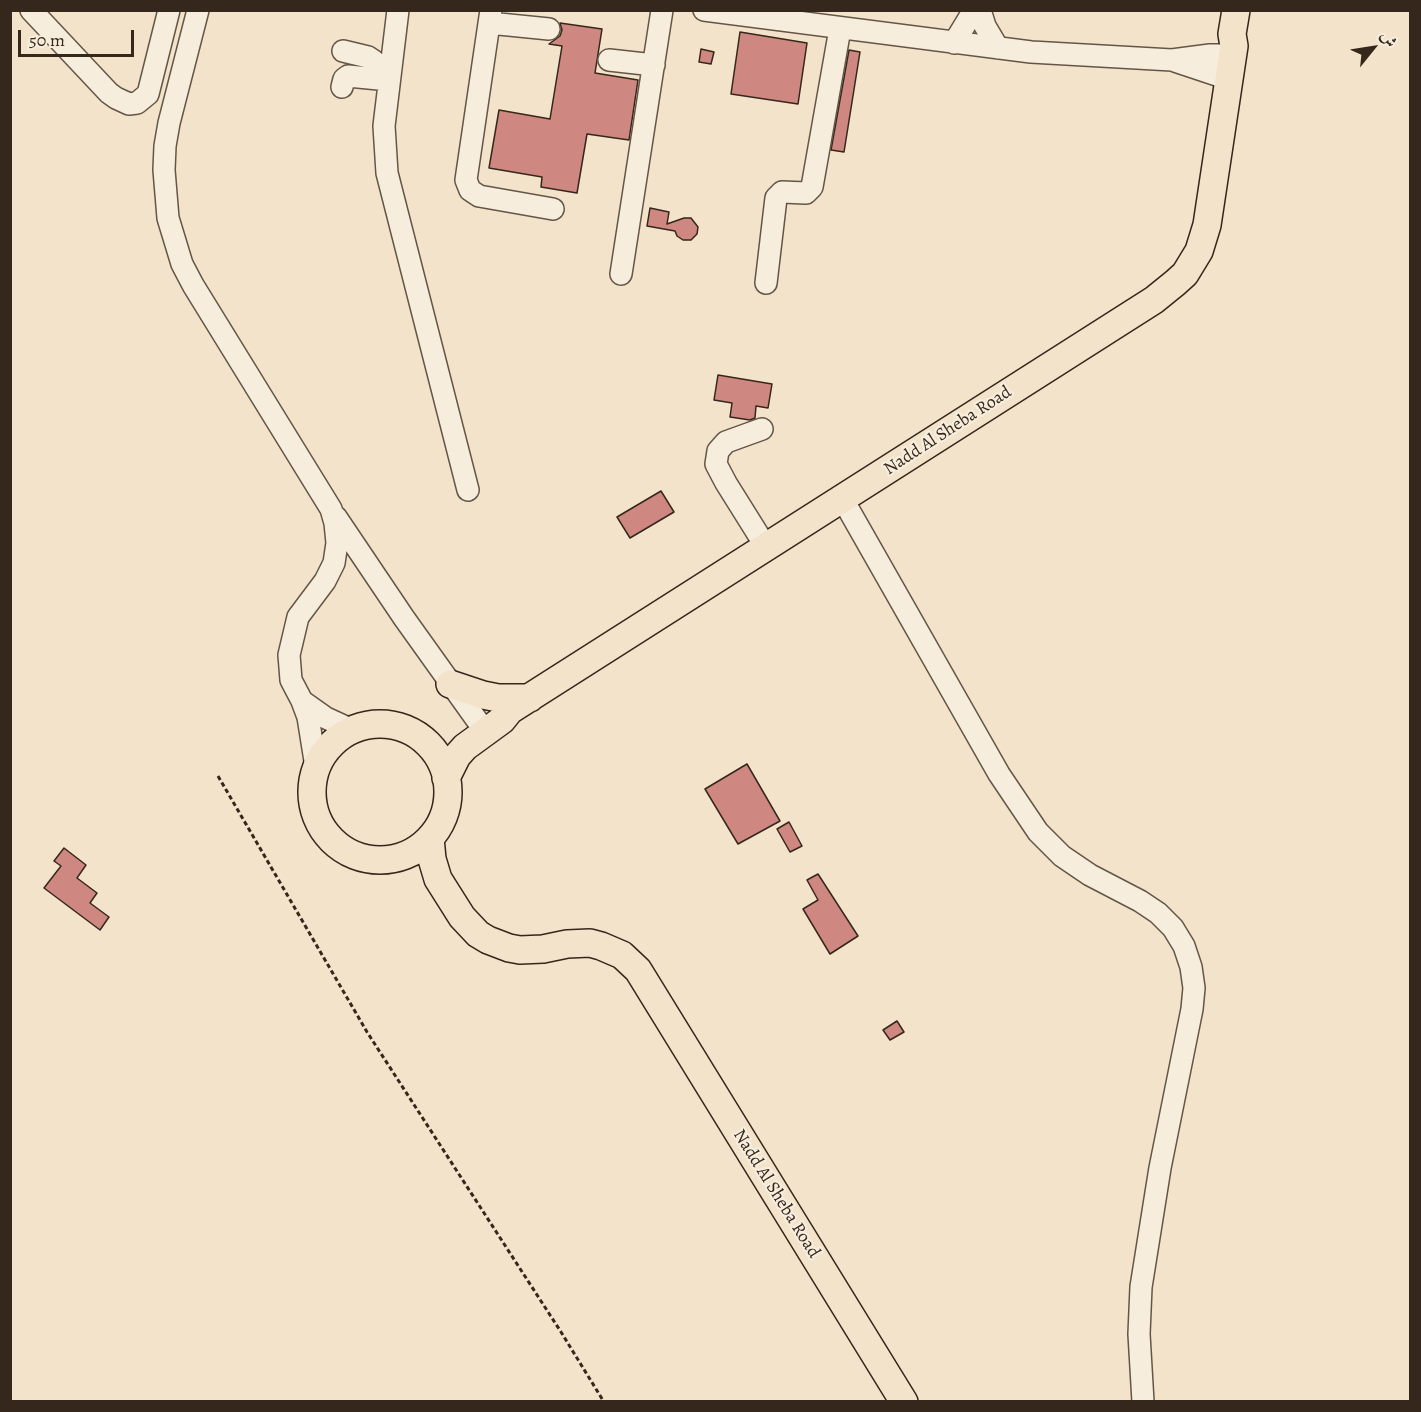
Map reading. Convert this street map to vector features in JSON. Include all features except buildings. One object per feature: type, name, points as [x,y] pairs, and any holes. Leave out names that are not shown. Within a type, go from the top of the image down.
[{"type":"main road","points":[[1232,60],[1232,34],[1236,10]]},
{"type":"main road","points":[[1232,60],[1240,37],[1245,10]]},
{"type":"main road","name":"Nadd Al Sheba Road","points":[[446,778],[457,756],[465,747],[520,704],[1154,300],[1180,279],[1199,251],[1207,225],[1232,60]]},
{"type":"main road","points":[[450,684],[520,704]]},
{"type":"main road","name":"Nadd Al Sheba Road","points":[[421,739],[442,740],[452,737],[497,713],[520,704]]},
{"type":"main road","points":[[372,724],[393,725],[421,739],[437,756],[446,778],[445,810],[430,838],[414,851],[394,858],[372,860],[343,849],[327,834],[316,816],[312,797],[316,767],[327,749],[334,741],[352,730],[372,724]]},
{"type":"main road","name":"Nadd Al Sheba Road","points":[[430,838],[432,859],[438,879],[462,917],[478,934],[498,945],[520,950],[578,943],[601,946],[627,958],[643,976],[647,986],[904,1401]]},
{"type":"main road","name":"Nadd Al Sheba Road","points":[[394,858],[421,876],[464,932],[492,952],[525,959],[569,952],[592,952],[612,958],[647,986]]},
{"type":"street","points":[[32,10],[109,93],[129,104],[143,100],[148,94],[169,10]]},
{"type":"street","points":[[198,10],[165,146],[165,194],[172,233],[182,264],[331,509],[479,723]]},
{"type":"street","points":[[398,10],[382,79],[387,173],[468,490]]},
{"type":"street","points":[[621,274],[662,10]]},
{"type":"street","points":[[704,10],[838,23],[954,43],[1031,52],[1172,60],[1209,55],[1232,60]]},
{"type":"street","points":[[954,43],[974,10]]},
{"type":"street","points":[[980,10],[985,26],[998,48]]},
{"type":"street","points":[[549,29],[490,17],[466,175],[468,185],[479,196],[553,209]]},
{"type":"street","points":[[766,283],[776,198],[782,192],[806,193],[812,187],[838,23]]},
{"type":"street","points":[[343,51],[374,61],[382,79]]},
{"type":"street","points":[[609,60],[654,65]]},
{"type":"street","points":[[342,87],[344,79],[348,76],[382,79]]},
{"type":"street","points":[[762,429],[726,442],[718,452],[716,464],[766,548]]},
{"type":"street","points":[[842,498],[999,774],[1038,832],[1062,855],[1090,875],[1158,913],[1173,928],[1184,946],[1191,967],[1194,988],[1192,1009],[1160,1168],[1141,1287],[1139,1334],[1143,1401]]},
{"type":"street","points":[[316,767],[303,700],[291,680],[289,668],[291,643],[298,617],[325,581],[334,563],[338,543],[331,509]]},
{"type":"street","points":[[303,700],[326,718],[352,730]]},
{"type":"path","points":[[218,776],[367,1032],[604,1401]]}]
